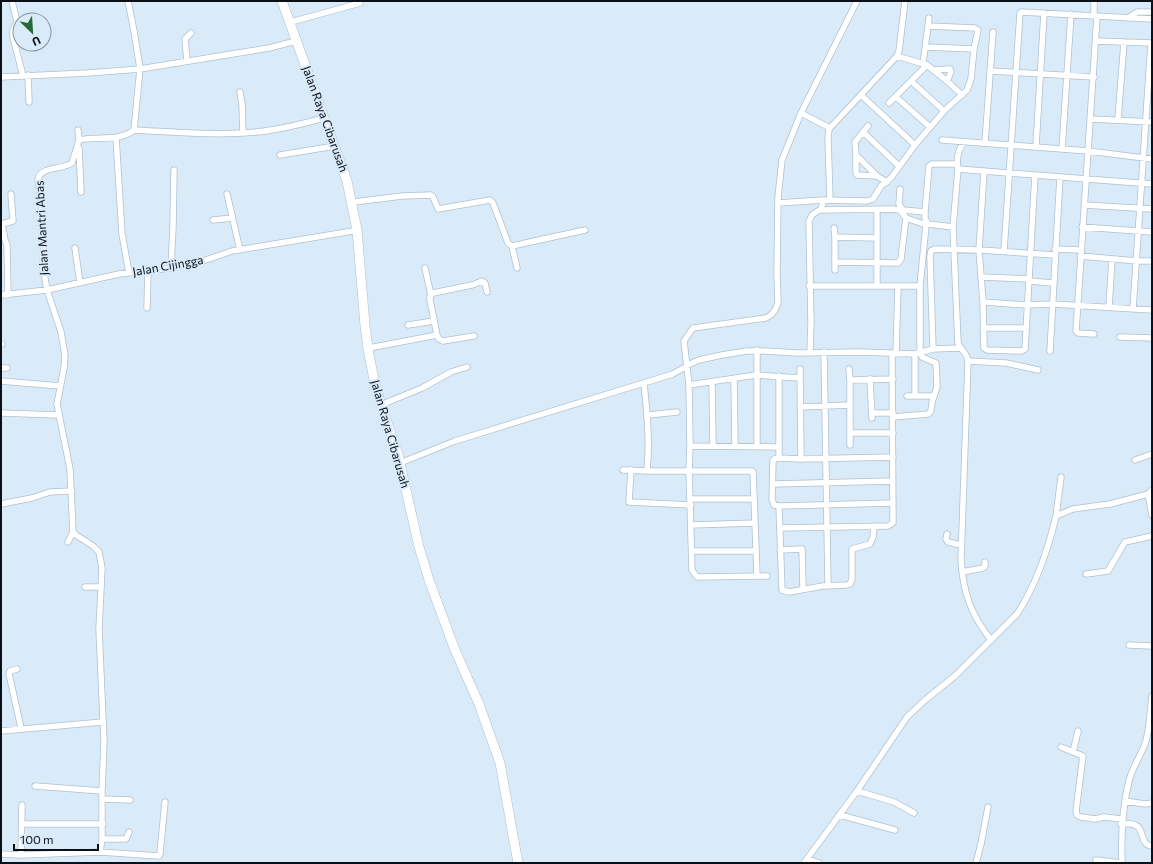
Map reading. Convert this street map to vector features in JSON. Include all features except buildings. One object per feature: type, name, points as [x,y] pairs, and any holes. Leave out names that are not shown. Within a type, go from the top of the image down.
[{"type":"main road","name":"Jalan Raya Cibarusah","points":[[283,1],[346,170],[354,202],[358,230],[369,348],[383,404],[400,459],[430,579],[449,630],[481,703],[502,762],[519,863]]},
{"type":"main road","name":"Jalan Raya Cibarusah","points":[[283,1],[347,181],[358,230],[368,349],[381,405],[395,441]]},
{"type":"street","points":[[12,1],[17,21],[13,30],[13,37],[26,75],[29,102]]},
{"type":"street","points":[[128,1],[140,69],[134,130]]},
{"type":"street","points":[[767,576],[697,577],[692,570],[689,472],[689,385],[684,341],[692,328],[766,318],[775,310],[778,303],[778,203],[782,160],[801,112],[857,1]]},
{"type":"street","points":[[821,210],[827,200],[828,138],[830,128],[897,56],[899,51],[905,1]]},
{"type":"street","points":[[1094,1],[1096,41],[1080,253],[1076,332],[1094,334]]},
{"type":"street","points":[[291,22],[360,3]]},
{"type":"street","points":[[1129,17],[1138,11],[1152,12]]},
{"type":"street","points":[[1004,251],[1020,13],[1095,14],[1152,19]]},
{"type":"street","points":[[1036,146],[1044,13]]},
{"type":"street","points":[[1062,149],[1071,14]]},
{"type":"street","points":[[889,103],[912,81],[925,64],[929,18]]},
{"type":"street","points":[[778,203],[827,200],[867,201],[873,198],[881,186],[886,182],[944,111],[966,92],[970,83],[974,49],[978,32],[976,28],[928,26]]},
{"type":"street","points":[[985,143],[993,32]]},
{"type":"street","points":[[187,61],[185,39],[191,33]]},
{"type":"street","points":[[1,77],[140,69],[269,48],[296,41]]},
{"type":"street","points":[[1096,41],[1151,43],[1133,309]]},
{"type":"street","points":[[1118,120],[1124,42]]},
{"type":"street","points":[[926,47],[974,49]]},
{"type":"street","points":[[897,56],[925,64],[962,95]]},
{"type":"street","points":[[934,70],[950,69],[951,72],[947,81]]},
{"type":"street","points":[[990,70],[1094,77]]},
{"type":"street","points":[[912,81],[944,111]]},
{"type":"street","points":[[240,92],[243,133]]},
{"type":"street","points":[[861,95],[915,145]]},
{"type":"street","points":[[896,97],[930,128]]},
{"type":"street","points":[[801,112],[830,128]]},
{"type":"street","points":[[79,142],[116,137],[134,130],[194,133],[256,132],[292,126],[324,118]]},
{"type":"street","points":[[1091,119],[1145,120],[1152,122]]},
{"type":"street","points":[[868,126],[855,142],[857,175],[877,176]]},
{"type":"street","points":[[78,130],[81,192]]},
{"type":"street","points":[[863,132],[899,166]]},
{"type":"street","points":[[116,137],[122,234],[128,273]]},
{"type":"street","points":[[942,140],[1036,146],[1152,159]]},
{"type":"street","name":"Jalan Mantri Abas","points":[[73,532],[72,491],[68,455],[58,415],[57,404],[65,361],[64,343],[47,290],[43,267],[44,230],[38,177],[42,172],[65,167],[70,164],[74,159],[79,142]]},
{"type":"street","points":[[964,142],[959,151],[953,227],[957,338],[960,348],[966,353],[968,361],[963,486],[962,572],[968,602],[983,630],[991,640]]},
{"type":"street","points":[[280,155],[335,146]]},
{"type":"street","points":[[856,155],[877,176],[886,182]]},
{"type":"street","points":[[953,227],[928,224],[926,219],[925,212],[929,166],[932,164],[984,171],[1152,184]]},
{"type":"street","points":[[171,267],[174,170]]},
{"type":"street","points":[[984,171],[980,250],[984,348],[986,350],[1021,351],[1025,349],[1035,175]]},
{"type":"street","points":[[1050,351],[1060,177]]},
{"type":"street","points":[[900,189],[899,204],[901,208],[925,212]]},
{"type":"street","points":[[8,294],[8,246],[5,240],[2,224],[13,221],[11,194]]},
{"type":"street","points":[[227,194],[240,250]]},
{"type":"street","points":[[354,202],[402,196],[431,195],[433,196],[438,209],[490,200],[493,203],[508,243],[512,246],[517,268]]},
{"type":"street","points":[[1084,205],[1152,209]]},
{"type":"street","points":[[810,352],[809,221],[812,215],[821,210],[898,210],[903,213],[906,218],[900,262],[895,264],[877,262],[835,262]]},
{"type":"street","points":[[877,286],[878,210]]},
{"type":"street","points":[[213,220],[232,218]]},
{"type":"street","points":[[906,218],[924,224],[926,227],[920,286],[915,396]]},
{"type":"street","points":[[1082,227],[1152,232]]},
{"type":"street","points":[[834,228],[836,270]]},
{"type":"street","name":"Jalan Cijingga","points":[[1,295],[47,290],[128,273],[197,263],[221,254],[240,250],[358,230]]},
{"type":"street","points":[[512,246],[585,230]]},
{"type":"street","points":[[835,237],[877,238]]},
{"type":"street","points":[[75,248],[80,283]]},
{"type":"street","points":[[933,349],[930,254],[931,251],[935,249],[1030,253],[1080,253],[1112,259],[1152,261]]},
{"type":"street","points":[[1109,307],[1112,259]]},
{"type":"street","points":[[424,268],[431,295],[430,300],[438,339],[442,341],[474,336]]},
{"type":"street","points":[[147,308],[148,270]]},
{"type":"street","points":[[981,277],[1053,283]]},
{"type":"street","points":[[431,295],[472,286],[482,281],[485,283],[487,292]]},
{"type":"street","points":[[809,286],[920,286]]},
{"type":"street","points":[[780,528],[888,526],[893,523],[893,379],[898,286]]},
{"type":"street","points":[[983,302],[1027,305],[1052,304],[1152,310]]},
{"type":"street","points":[[408,325],[434,321]]},
{"type":"street","points":[[983,328],[1026,328]]},
{"type":"street","points":[[369,348],[437,335]]},
{"type":"street","points":[[1120,337],[1152,338]]},
{"type":"street","points":[[687,360],[693,362],[714,356],[757,350],[789,352],[917,353],[933,349],[960,348]]},
{"type":"street","points":[[756,446],[757,350]]},
{"type":"street","points":[[824,352],[828,585]]},
{"type":"street","points":[[870,379],[872,416],[928,414],[931,411],[937,387],[936,364],[934,361],[917,353]]},
{"type":"street","points":[[400,459],[677,372],[687,360]]},
{"type":"street","points":[[968,361],[1006,363],[1038,370]]},
{"type":"street","points":[[383,404],[422,388],[451,372],[467,367]]},
{"type":"street","points":[[849,368],[850,445]]},
{"type":"street","points":[[800,369],[801,459]]},
{"type":"street","points":[[689,385],[756,376],[799,378]]},
{"type":"street","points":[[779,376],[779,458]]},
{"type":"street","points":[[734,379],[735,446]]},
{"type":"street","points":[[850,380],[893,379]]},
{"type":"street","points":[[1,382],[60,386]]},
{"type":"street","points":[[712,382],[713,446]]},
{"type":"street","points":[[644,383],[648,415],[649,444],[647,471]]},
{"type":"street","points":[[907,396],[934,396]]},
{"type":"street","points":[[800,407],[850,405]]},
{"type":"street","points":[[648,415],[677,412]]},
{"type":"street","points":[[1,413],[58,415]]},
{"type":"street","points":[[850,433],[893,432]]},
{"type":"street","points":[[690,446],[778,447]]},
{"type":"street","points":[[1135,460],[1152,454]]},
{"type":"street","points":[[892,457],[774,459],[772,503],[776,506],[893,503]]},
{"type":"street","points":[[623,470],[689,472],[752,471],[757,576]]},
{"type":"street","points":[[631,470],[629,502],[691,502],[754,499]]},
{"type":"street","points":[[819,863],[806,861],[858,791],[907,717],[956,675],[1017,614],[1024,603],[1036,577],[1056,516],[1061,477]]},
{"type":"street","points":[[773,484],[893,481]]},
{"type":"street","points":[[1,504],[32,498],[50,492],[72,491]]},
{"type":"street","points":[[1056,516],[1073,509],[1110,504],[1150,492],[1152,515]]},
{"type":"street","points":[[779,506],[782,590],[789,592],[828,585],[847,585],[851,583],[852,549],[870,544],[873,537],[874,526]]},
{"type":"street","points":[[691,525],[755,523]]},
{"type":"street","points":[[68,542],[73,532],[96,548],[100,554],[102,568],[99,629],[104,742],[102,791],[103,824],[100,852]]},
{"type":"street","points":[[947,534],[946,539],[949,543],[962,545]]},
{"type":"street","points":[[1086,574],[1109,571],[1125,542],[1152,536]]},
{"type":"street","points":[[780,550],[802,549],[803,589]]},
{"type":"street","points":[[692,551],[756,551]]},
{"type":"street","points":[[962,572],[983,568],[985,566],[985,562]]},
{"type":"street","points":[[85,586],[101,587]]},
{"type":"street","points":[[1129,645],[1152,646]]},
{"type":"street","points":[[17,669],[10,671],[9,674],[21,728]]},
{"type":"street","points":[[1096,860],[1122,863],[1121,821],[1129,780],[1151,726],[1152,696]]},
{"type":"street","points":[[1,730],[70,726],[103,722]]},
{"type":"street","points":[[1073,752],[1078,731]]},
{"type":"street","points":[[1061,747],[1083,755],[1084,757],[1076,811],[1077,815],[1095,819],[1104,817],[1136,825],[1139,827],[1144,842],[1152,846]]},
{"type":"street","points":[[35,786],[102,791]]},
{"type":"street","points":[[858,791],[894,802],[914,814]]},
{"type":"street","points":[[102,799],[130,800]]},
{"type":"street","points":[[1125,801],[1145,804],[1152,803]]},
{"type":"street","points":[[159,863],[165,802]]},
{"type":"street","points":[[21,855],[22,805]]},
{"type":"street","points":[[976,863],[988,807]]},
{"type":"street","points":[[840,815],[895,830]]},
{"type":"street","points":[[22,824],[103,824]]},
{"type":"street","points":[[102,839],[126,839],[128,832]]},
{"type":"street","points":[[1,854],[21,855],[100,852],[157,856],[160,854]]}]
